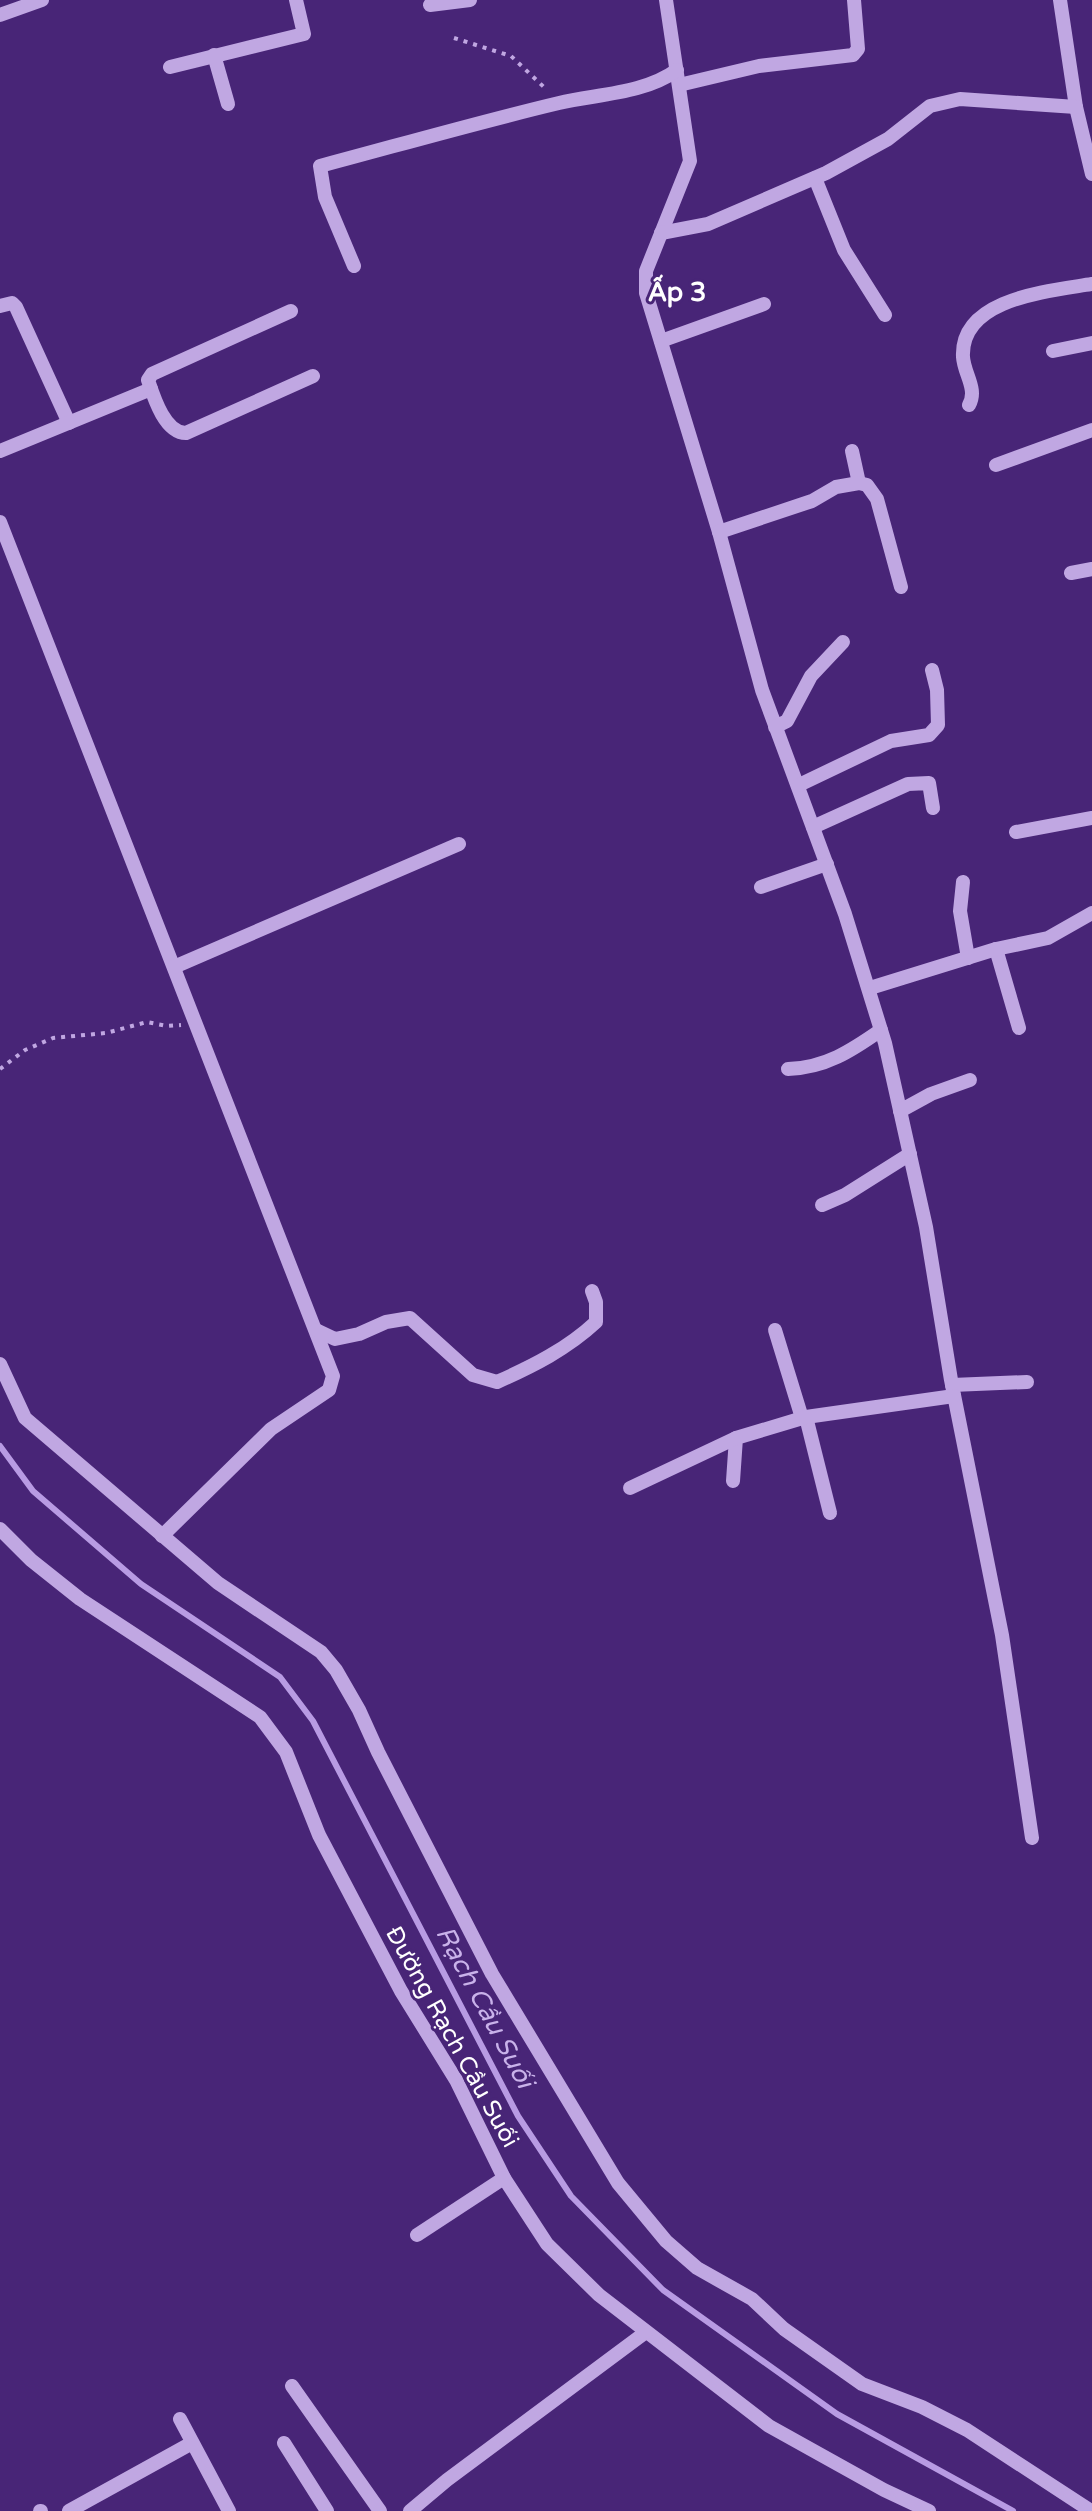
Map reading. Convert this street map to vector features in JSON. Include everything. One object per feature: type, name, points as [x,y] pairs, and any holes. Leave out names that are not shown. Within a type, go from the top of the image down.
[{"type":"street","points":[[0,15],[42,0]]},
{"type":"street","points":[[170,67],[304,34],[296,0]]},
{"type":"street","points":[[430,5],[470,0]]},
{"type":"street","points":[[666,0],[690,161],[646,271],[646,293],[719,532],[762,690],[827,864],[870,988],[881,1030],[926,1227],[953,1391],[1002,1635],[1032,1838]]},
{"type":"street","points":[[354,266],[325,197],[320,166],[557,104],[663,80],[853,55],[858,49],[854,0]]},
{"type":"street","points":[[1060,0],[1076,107],[1092,174]]},
{"type":"street","points":[[214,55],[228,104]]},
{"type":"street","points":[[661,233],[708,224],[815,178],[888,139],[930,106],[960,99],[1076,107]]},
{"type":"street","points":[[815,178],[844,250],[885,315]]},
{"type":"street","points":[[969,405],[972,399],[971,383],[963,357],[967,336],[977,319],[992,309],[1039,293],[1092,284]]},
{"type":"street","points":[[0,306],[12,303],[16,307],[69,423]]},
{"type":"street","points":[[661,341],[764,304]]},
{"type":"street","points":[[291,311],[152,374],[148,380],[151,389],[169,426],[177,433],[186,433],[313,376]]},
{"type":"street","points":[[1053,351],[1092,343]]},
{"type":"street","points":[[0,451],[151,389]]},
{"type":"street","points":[[996,465],[1092,430]]},
{"type":"street","points":[[852,451],[859,483]]},
{"type":"street","points":[[719,532],[812,501],[836,487],[859,483],[867,485],[877,499],[901,587]]},
{"type":"street","points":[[0,522],[333,1376],[329,1390],[271,1429],[162,1536]]},
{"type":"street","points":[[1071,573],[1092,569]]},
{"type":"street","points":[[775,727],[787,721],[811,676],[843,642]]},
{"type":"street","points":[[799,785],[891,741],[929,735],[938,725],[937,690],[932,670]]},
{"type":"street","points":[[813,827],[908,784],[929,783],[933,808]]},
{"type":"street","points":[[1016,832],[1092,818]]},
{"type":"street","points":[[174,967],[459,844]]},
{"type":"street","points":[[761,887],[827,864]]},
{"type":"street","points":[[963,882],[960,911],[968,958]]},
{"type":"street","points":[[870,988],[996,949],[1048,938],[1092,913]]},
{"type":"street","points":[[996,949],[1019,1028]]},
{"type":"street","points":[[788,1069],[805,1069],[826,1063],[851,1051],[881,1030]]},
{"type":"street","points":[[900,1111],[931,1094],[970,1080]]},
{"type":"street","points":[[822,1205],[845,1195],[910,1154]]},
{"type":"street","points":[[316,1330],[335,1339],[359,1334],[386,1322],[410,1318],[473,1375],[497,1382],[574,1342],[596,1322],[596,1302],[592,1291]]},
{"type":"street","points":[[775,1330],[804,1418],[830,1513]]},
{"type":"street","points":[[0,1364],[25,1418],[218,1583],[321,1652],[336,1670],[492,1974],[618,2183],[666,2241],[697,2268],[752,2299],[784,2329],[862,2384],[922,2407],[967,2430],[1091,2511]]},
{"type":"street","points":[[630,1488],[736,1438],[804,1418],[953,1391],[1027,1382]]},
{"type":"street","points":[[733,1481],[736,1438]]},
{"type":"street","name":"Đường Rạch Cầu Suối","points":[[0,1529],[31,1560],[80,1599],[260,1717],[286,1752],[319,1835],[401,1991],[456,2080],[504,2178],[547,2244],[599,2295],[769,2426],[884,2490],[929,2511]]},
{"type":"street","points":[[417,2235],[504,2178]]},
{"type":"street","points":[[410,2511],[646,2332]]},
{"type":"street","points":[[292,2386],[380,2511]]},
{"type":"street","points":[[180,2419],[229,2511]]},
{"type":"street","points":[[69,2511],[192,2443]]},
{"type":"street","points":[[284,2443],[327,2511]]},
{"type":"path","points":[[454,38],[511,56],[557,104]]},
{"type":"path","points":[[0,1069],[25,1050],[53,1038],[106,1033],[147,1022],[167,1026],[195,1022]]},
{"type":"waterway","name":"Rạch Cầu Suối","points":[[0,1446],[33,1491],[141,1584],[280,1677],[313,1721],[518,2116],[571,2196],[663,2290],[837,2414],[1013,2511]]},
{"type":"district","name":"Ấp 3","points":[[677,292]]}]
